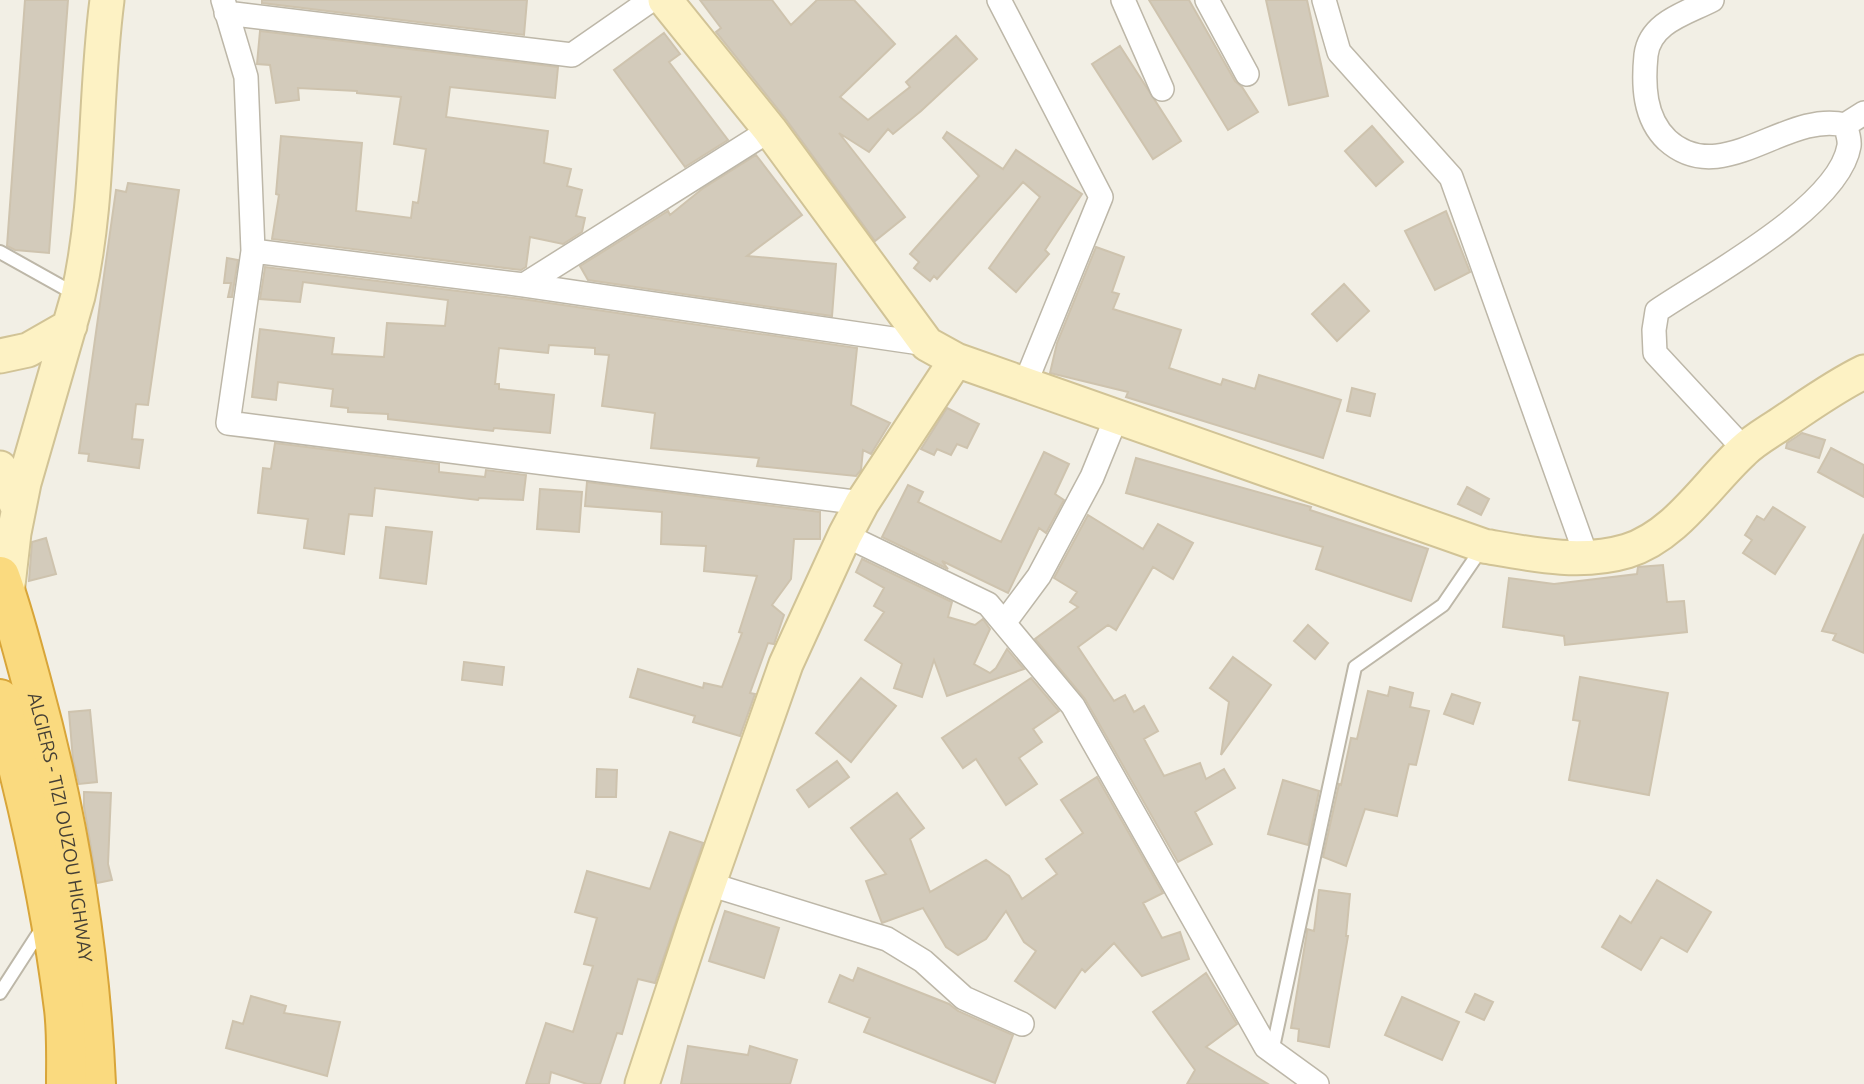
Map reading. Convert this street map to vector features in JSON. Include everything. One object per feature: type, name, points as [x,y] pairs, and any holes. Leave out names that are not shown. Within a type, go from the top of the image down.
[{"type":"highway","name":"ALGIERS - TIZI OUZOU HIGHWAY","points":[[3,585],[47,741],[65,820],[87,955],[93,1007],[96,1084]]},
{"type":"highway","name":"ALGIERS - TIZI OUZOU HIGHWAY","points":[[0,699],[10,763],[50,916],[64,1012],[66,1084]]},
{"type":"main road","points":[[98,0],[100,55]]},
{"type":"main road","points":[[3,585],[18,508],[74,311],[92,223],[100,55],[107,0]]},
{"type":"main road","points":[[665,0],[770,130],[941,352],[1116,418],[1484,545],[1540,556],[1587,558],[1627,551],[1652,540],[1678,519],[1744,449],[1842,383],[1864,372]]},
{"type":"main road","points":[[0,356],[28,350],[74,311]]},
{"type":"main road","points":[[642,1084],[786,664],[845,536],[941,352]]},
{"type":"main road","points":[[0,468],[18,508]]},
{"type":"street","points":[[651,0],[572,55],[225,6],[246,77],[253,251],[228,423],[862,503]]},
{"type":"street","points":[[999,0],[1101,197],[1025,384]]},
{"type":"street","points":[[1123,0],[1162,89]]},
{"type":"street","points":[[1207,0],[1247,74]]},
{"type":"street","points":[[1324,0],[1339,52],[1451,177],[1587,558]]},
{"type":"street","points":[[1712,0],[1667,21],[1648,44],[1644,76],[1647,108],[1662,135],[1676,147],[1696,155],[1718,158],[1804,127],[1854,119],[1843,165],[1822,193],[1767,240],[1657,311],[1655,353],[1744,449]]},
{"type":"street","points":[[524,285],[770,130]]},
{"type":"street","points":[[253,251],[524,285],[941,352]]},
{"type":"street","points":[[1004,623],[1039,576],[1091,477],[1116,418]]},
{"type":"street","points":[[845,536],[988,604],[1073,706],[1266,1047],[1317,1084]]},
{"type":"street","points":[[709,884],[887,939],[923,961],[964,998],[1022,1024]]},
{"type":"lane","points":[[0,252],[74,311]]},
{"type":"lane","points":[[1272,1052],[1355,667],[1443,605],[1484,545]]},
{"type":"lane","points":[[0,993],[50,916]]},
{"type":"building","points":[[25,0],[68,0],[49,253],[15,250],[7,246]]},
{"type":"building","points":[[262,0],[527,0],[524,35],[262,3]]},
{"type":"building","points":[[700,0],[772,0],[791,25],[817,0],[854,0],[895,44],[840,97],[868,120],[910,87],[906,82],[956,36],[977,59],[921,111],[893,134],[888,129],[869,152],[839,133],[905,217],[875,241],[785,118],[716,32],[721,28]]},
{"type":"building","points":[[1149,0],[1189,0],[1235,81],[1258,112],[1228,130]]},
{"type":"building","points":[[1266,0],[1307,0],[1328,96],[1289,105]]},
{"type":"building","points":[[260,31],[558,67],[555,98],[450,87],[446,117],[548,131],[544,163],[571,169],[567,186],[582,190],[576,216],[585,218],[582,232],[563,244],[530,237],[526,267],[521,270],[272,239],[279,195],[276,194],[281,136],[362,143],[356,211],[411,218],[413,202],[418,203],[426,149],[394,144],[401,97],[357,91],[298,88],[299,100],[276,103],[270,65],[257,64]]},
{"type":"building","points":[[664,33],[680,54],[669,62],[728,140],[685,167],[614,70]]},
{"type":"building","points":[[1120,46],[1181,141],[1153,159],[1092,64]]},
{"type":"building","points":[[1372,126],[1403,162],[1376,186],[1345,151]]},
{"type":"building","points":[[947,132],[1003,169],[1016,150],[1082,194],[1045,250],[1049,254],[1016,292],[989,268],[1040,197],[1023,182],[937,279],[934,276],[930,281],[914,268],[919,262],[910,254],[979,176],[943,138]]},
{"type":"building","points":[[756,155],[802,215],[747,256],[836,264],[832,316],[588,280],[580,266],[668,211],[670,215],[702,189]]},
{"type":"building","points":[[128,183],[179,190],[148,405],[136,404],[132,439],[143,440],[139,468],[88,461],[89,454],[79,453],[116,190],[126,192]]},
{"type":"building","points":[[1446,211],[1470,272],[1435,290],[1405,231]]},
{"type":"building","points":[[1096,247],[1124,257],[1112,292],[1119,294],[1113,309],[1181,330],[1169,368],[1221,385],[1223,379],[1255,389],[1259,375],[1341,400],[1323,458],[1126,397],[1128,392],[1050,373],[1057,343]]},
{"type":"building","points":[[227,258],[238,260],[232,297],[228,297],[231,283],[224,283]]},
{"type":"building","points":[[265,267],[522,299],[857,348],[851,405],[890,423],[871,454],[863,450],[861,470],[856,476],[757,466],[759,458],[651,448],[655,413],[602,406],[609,355],[595,354],[595,348],[549,345],[548,353],[499,348],[495,384],[499,384],[499,389],[554,395],[550,433],[494,428],[493,431],[388,419],[388,414],[348,412],[348,408],[331,406],[333,389],[278,382],[276,400],[252,397],[260,329],[334,338],[332,354],[384,357],[387,323],[445,326],[448,300],[303,282],[300,302],[260,299]]},
{"type":"building","points":[[1344,284],[1369,311],[1337,341],[1312,314]]},
{"type":"building","points":[[1352,388],[1375,394],[1370,416],[1347,411]]},
{"type":"building","points":[[947,408],[979,424],[967,448],[957,444],[951,455],[937,449],[934,455],[921,449]]},
{"type":"building","points":[[1802,433],[1825,440],[1819,458],[1786,448],[1787,443]]},
{"type":"building","points":[[275,443],[439,464],[439,472],[485,477],[486,470],[526,475],[523,500],[478,500],[375,488],[372,516],[349,514],[344,554],[304,548],[308,519],[258,513],[263,468],[271,469]]},
{"type":"building","points":[[1831,448],[1864,465],[1864,497],[1818,472]]},
{"type":"building","points":[[1044,452],[1069,464],[1055,494],[1064,500],[1046,533],[1039,528],[1008,593],[942,561],[948,569],[882,537],[908,485],[923,492],[918,502],[1001,542]]},
{"type":"building","points":[[1136,458],[1311,507],[1310,510],[1428,549],[1411,601],[1316,569],[1323,547],[1126,493]]},
{"type":"building","points":[[587,482],[820,512],[820,539],[794,539],[791,579],[772,605],[784,615],[774,644],[768,643],[750,693],[755,694],[740,736],[693,722],[695,716],[630,697],[638,669],[703,688],[704,683],[722,687],[742,633],[739,632],[757,576],[704,571],[706,546],[661,544],[662,512],[585,506]]},
{"type":"building","points":[[1467,487],[1489,499],[1481,515],[1458,504]]},
{"type":"building","points":[[540,489],[582,492],[579,532],[537,529]]},
{"type":"building","points":[[1773,507],[1805,527],[1775,574],[1743,553],[1752,540],[1745,535],[1757,516],[1764,520]]},
{"type":"building","points":[[1088,515],[1143,549],[1158,524],[1193,543],[1173,579],[1153,567],[1116,630],[1108,625],[1078,647],[1114,701],[1125,695],[1134,712],[1144,706],[1158,731],[1144,739],[1164,776],[1200,763],[1206,779],[1224,769],[1235,788],[1195,812],[1212,844],[1178,862],[1085,699],[1035,639],[1078,607],[1070,602],[1077,592],[1054,578]]},
{"type":"building","points":[[386,527],[432,532],[426,584],[380,578]]},
{"type":"building","points":[[1864,534],[1864,653],[1833,640],[1836,634],[1822,631]]},
{"type":"building","points":[[46,538],[56,574],[29,581],[32,542]]},
{"type":"building","points":[[862,559],[952,602],[948,617],[975,625],[983,619],[990,629],[974,664],[990,673],[1007,649],[1024,669],[947,696],[934,660],[922,697],[894,688],[902,664],[865,640],[884,612],[874,606],[884,588],[856,572]]},
{"type":"building","points":[[1663,565],[1667,602],[1684,601],[1687,632],[1565,645],[1564,636],[1503,627],[1509,578],[1554,584],[1637,574],[1638,567]]},
{"type":"building","points":[[1308,625],[1328,643],[1315,659],[1294,641]]},
{"type":"building","points":[[1233,657],[1271,685],[1221,755],[1229,702],[1210,688]]},
{"type":"building","points":[[464,662],[504,667],[502,685],[462,680]]},
{"type":"building","points":[[1580,677],[1668,693],[1649,795],[1569,780],[1580,721],[1573,720]]},
{"type":"building","points":[[861,678],[896,706],[851,762],[816,733]]},
{"type":"building","points":[[1031,678],[1059,711],[1033,729],[1042,742],[1019,758],[1037,784],[1006,805],[976,759],[963,768],[942,738]]},
{"type":"building","points":[[1390,687],[1413,693],[1410,707],[1429,711],[1416,765],[1409,764],[1397,816],[1365,809],[1346,866],[1323,857],[1339,784],[1341,785],[1351,738],[1357,739],[1368,691],[1388,696]]},
{"type":"building","points":[[1452,694],[1480,703],[1473,724],[1444,714]]},
{"type":"building","points":[[90,710],[97,782],[79,784],[73,760],[69,712]]},
{"type":"building","points":[[837,761],[849,777],[809,807],[797,790]]},
{"type":"building","points":[[597,769],[617,770],[616,797],[596,797]]},
{"type":"building","points":[[1097,777],[1163,893],[1143,903],[1162,938],[1180,932],[1189,959],[1142,976],[1114,943],[1085,972],[1082,969],[1055,1008],[1015,981],[1036,951],[1024,942],[1006,911],[986,939],[958,955],[946,947],[923,908],[882,923],[866,881],[886,874],[851,828],[897,793],[924,828],[910,839],[930,892],[986,860],[1009,876],[1022,899],[1057,874],[1046,859],[1083,833],[1061,800]]},
{"type":"building","points":[[1283,780],[1319,791],[1308,845],[1268,834]]},
{"type":"building","points":[[84,792],[111,793],[108,864],[112,880],[97,883],[84,807]]},
{"type":"building","points":[[670,832],[703,843],[655,983],[638,979],[622,1034],[617,1033],[600,1084],[587,1084],[551,1072],[549,1084],[526,1084],[546,1023],[573,1032],[593,966],[584,964],[597,918],[575,912],[587,871],[650,889]]},
{"type":"building","points":[[1657,880],[1711,912],[1687,952],[1661,937],[1641,970],[1602,947],[1620,916],[1631,923]]},
{"type":"building","points":[[1319,890],[1350,894],[1348,936],[1329,1047],[1298,1041],[1299,1029],[1291,1028],[1307,929],[1314,931]]},
{"type":"building","points":[[725,911],[779,928],[764,978],[709,961]]},
{"type":"building","points":[[858,968],[949,1004],[958,1011],[1013,1035],[995,1083],[864,1032],[870,1018],[829,1002],[840,975],[853,981]]},
{"type":"building","points":[[1206,973],[1237,1024],[1206,1047],[1268,1084],[1187,1084],[1195,1070],[1153,1012]]},
{"type":"building","points":[[1475,994],[1493,1002],[1484,1020],[1466,1012]]},
{"type":"building","points":[[251,996],[286,1006],[284,1013],[340,1022],[327,1076],[226,1048],[233,1021],[243,1024]]},
{"type":"building","points":[[1402,997],[1459,1022],[1442,1060],[1385,1035]]},
{"type":"building","points":[[688,1046],[748,1055],[750,1046],[797,1060],[790,1084],[681,1084]]}]
